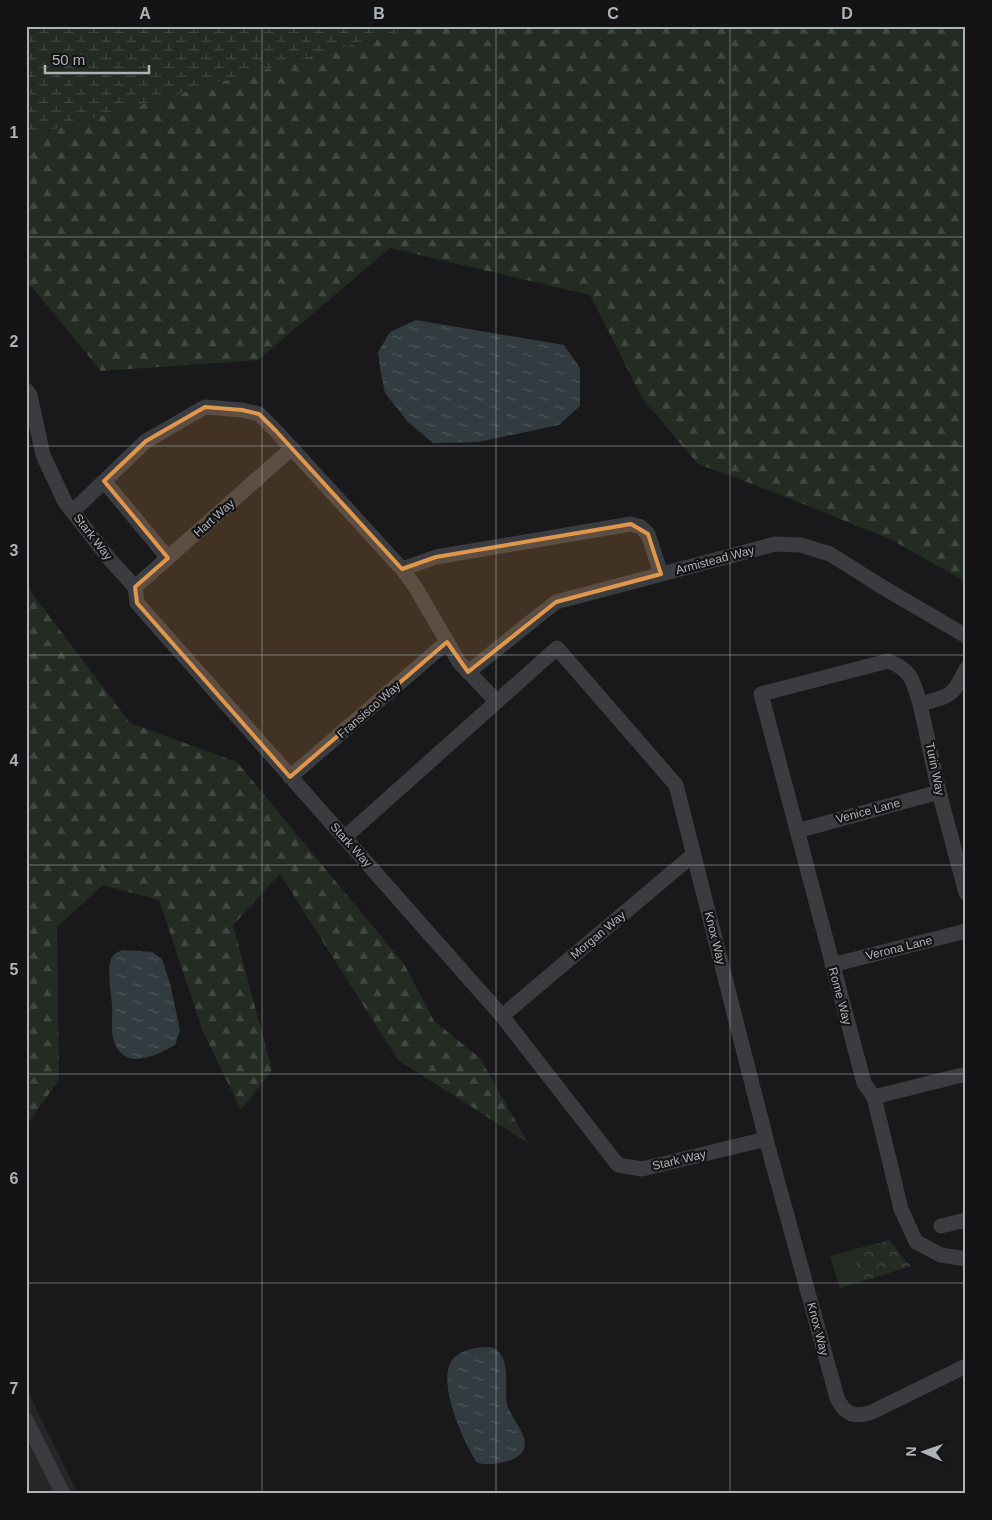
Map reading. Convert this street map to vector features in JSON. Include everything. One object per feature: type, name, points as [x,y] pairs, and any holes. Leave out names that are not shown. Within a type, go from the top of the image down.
[{"type":"street","name":"Stark Way","points":[[26,390],[30,395],[43,455],[65,502],[111,561],[135,588],[137,603],[502,1016],[618,1165],[642,1169],[766,1139]]},
{"type":"street","points":[[73,511],[146,441],[205,407],[242,410],[259,414],[402,570],[414,585],[459,662],[497,702]]},
{"type":"street","name":"Hart Way","points":[[135,588],[292,448]]},
{"type":"street","points":[[104,481],[168,558]]},
{"type":"street","points":[[402,570],[436,557],[631,524],[641,527],[648,534],[661,574]]},
{"type":"street","name":"Armistead Way","points":[[468,672],[556,602],[775,544],[801,545],[830,554],[966,636]]},
{"type":"street","name":"Fransisco Way","points":[[290,777],[447,642]]},
{"type":"street","name":"Knox Way","points":[[344,838],[557,648],[676,785],[766,1139],[841,1407],[850,1414],[861,1415],[872,1412],[966,1366]]},
{"type":"street","name":"Turin Way","points":[[761,694],[888,661],[901,666],[913,679],[939,792],[966,893]]},
{"type":"street","points":[[920,704],[941,698],[953,692],[966,668]]},
{"type":"street","name":"Rome Way","points":[[761,694],[864,1084],[874,1097],[901,1209],[916,1242],[941,1255],[966,1259]]},
{"type":"street","name":"Venice Lane","points":[[797,831],[939,792]]},
{"type":"street","name":"Morgan Way","points":[[502,1016],[694,854]]},
{"type":"street","name":"Verona Lane","points":[[832,965],[966,931]]},
{"type":"street","points":[[874,1097],[966,1074]]},
{"type":"street","points":[[941,1226],[966,1220]]},
{"type":"street","points":[[26,1420],[63,1494]]},
{"type":"highlighted area","points":[[205,407],[242,410],[259,414],[402,569],[436,557],[631,524],[648,534],[661,574],[556,602],[468,672],[447,642],[290,777],[137,603],[135,587],[168,558],[104,481],[146,441]]},
{"type":"shaded area","points":[[26,1385],[40,1417],[78,1494],[26,1494]]},
{"type":"green space","points":[[26,26],[419,26],[26,137]]},
{"type":"green space","points":[[419,26],[966,26],[966,582],[892,540],[698,464],[642,398],[590,295],[390,248],[258,360],[101,371],[32,287],[26,286],[26,137]]},
{"type":"green space","points":[[26,585],[130,723],[237,762],[404,964],[434,1021],[480,1058],[528,1143],[398,1060],[280,874],[233,925],[272,1070],[241,1110],[203,1032],[159,900],[103,885],[57,927],[59,1080],[26,1126]]},
{"type":"green space","points":[[890,1240],[911,1266],[861,1282],[852,1250]]},
{"type":"green space","points":[[852,1250],[861,1282],[840,1288],[830,1256]]},
{"type":"water","points":[[416,320],[564,345],[580,368],[580,406],[559,425],[478,442],[433,443],[408,422],[385,393],[380,368],[378,352],[390,332]]},
{"type":"water","points":[[123,950],[152,952],[162,959],[170,983],[180,1031],[175,1045],[160,1053],[142,1058],[126,1057],[115,1044],[113,1035],[110,963],[117,952]]},
{"type":"water","points":[[475,1348],[493,1348],[504,1360],[507,1404],[523,1434],[525,1442],[520,1455],[511,1460],[490,1464],[477,1463],[458,1425],[452,1408],[447,1377],[450,1364],[457,1355]]}]
